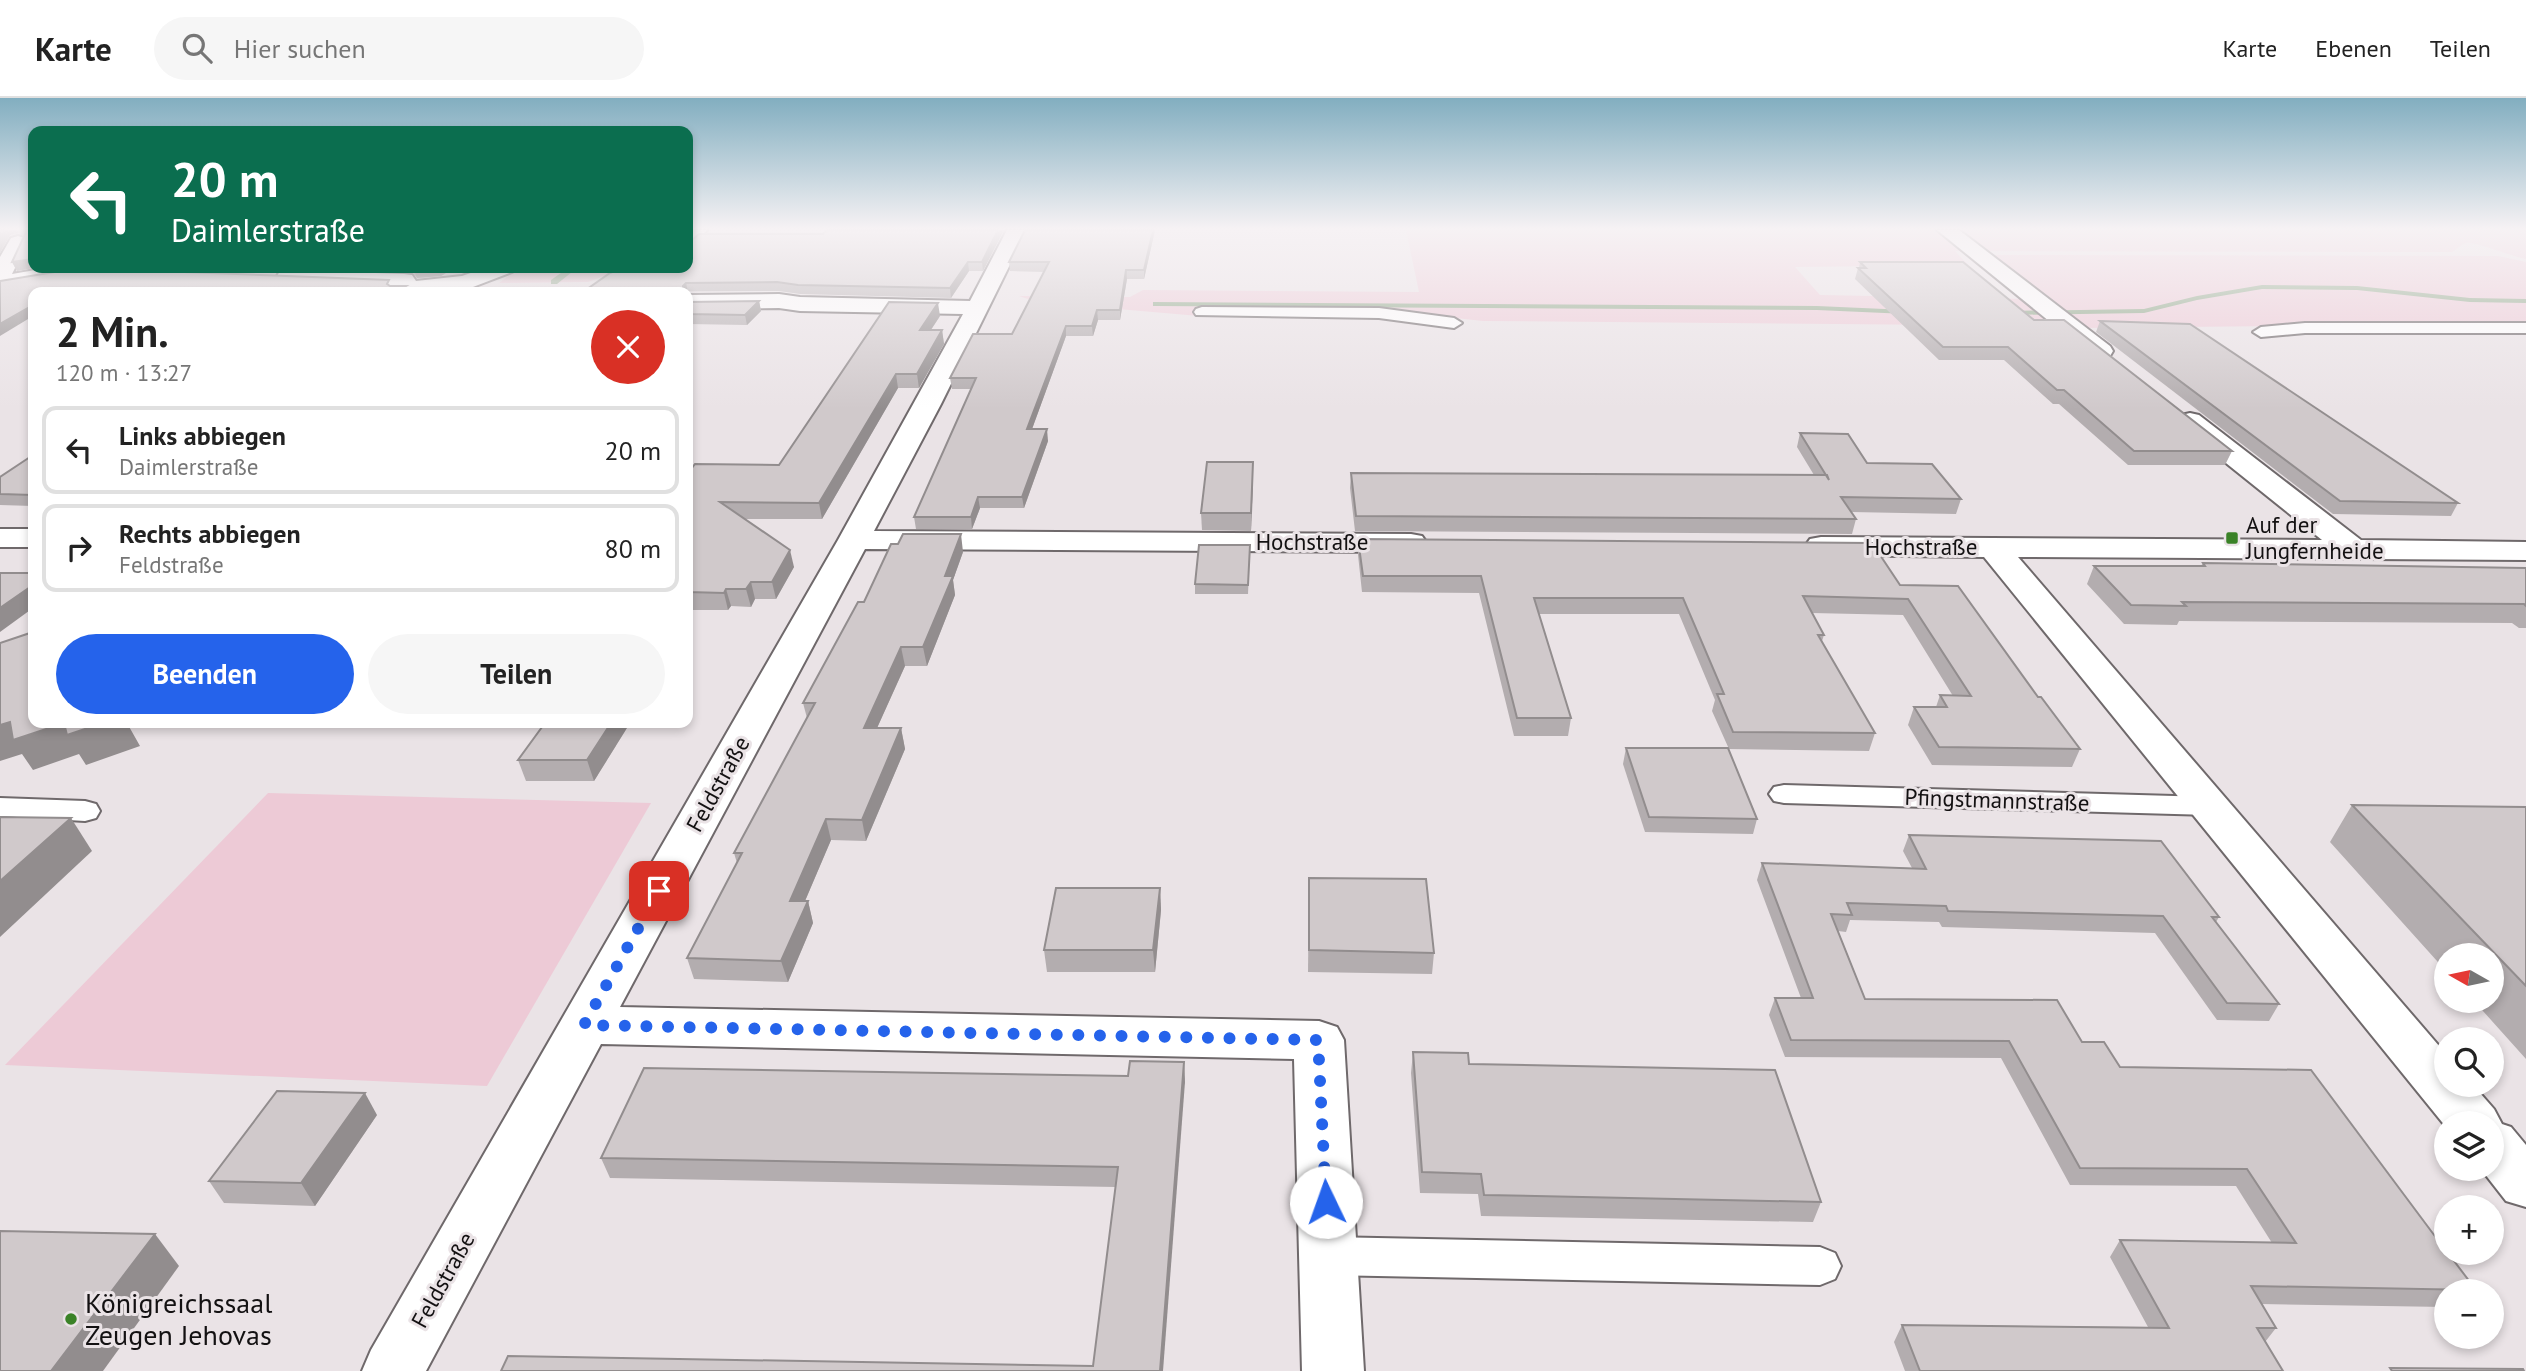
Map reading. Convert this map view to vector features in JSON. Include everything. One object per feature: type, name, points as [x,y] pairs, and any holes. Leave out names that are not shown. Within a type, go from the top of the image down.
[{"type":"street","name":"Feldstraße","points":[[393,1371],[854,540],[987,289]]},
{"type":"street","points":[[2021,289],[2041,302],[2120,366]]},
{"type":"street","points":[[693,302],[779,301],[800,304],[978,308]]},
{"type":"street","points":[[2171,406],[2354,550]]},
{"type":"street","points":[[0,538],[28,538]]},
{"type":"street","name":"Hochstraße","points":[[854,540],[1436,543]]},
{"type":"street","name":"Hochstraße","points":[[1798,546],[2526,551]]},
{"type":"street","points":[[1993,547],[2465,1111]]},
{"type":"street","points":[[584,1025],[1318,1040],[1333,1371]]},
{"type":"street","points":[[2504,1157],[2526,1184]]},
{"type":"lane","points":[[1202,312],[1379,313],[1454,323]]},
{"type":"lane","points":[[2261,332],[2305,328],[2526,328]]},
{"type":"lane","name":"Pfingstmannstraße","points":[[1784,794],[2210,806]]},
{"type":"lane","points":[[0,807],[85,811]]},
{"type":"lane","points":[[1328,1256],[1820,1266]]},
{"type":"shaded area","points":[[1418,289],[1815,289],[1820,295],[2028,299],[2062,326],[1483,321],[1382,310],[1200,309],[1199,316],[1037,302],[1019,296],[1130,297],[1143,290],[1419,292]]},
{"type":"shaded area","points":[[2034,289],[2526,289],[2526,332],[2278,326],[2080,328]]},
{"type":"shaded area","points":[[268,793],[651,803],[487,1086],[5,1065]]},
{"type":"building","points":[[0,289],[28,289],[28,308],[0,324]]},
{"type":"building","points":[[1035,289],[1123,289],[1120,310],[1097,310],[1092,326],[1066,326],[1027,429],[1047,429],[1022,497],[978,497],[971,517],[914,517],[976,378],[950,378],[973,334],[1012,334]]},
{"type":"building","points":[[1881,289],[1997,289],[2034,320],[2064,320],[2232,451],[2134,451],[2064,390],[2057,390],[2008,347],[1943,347]]},
{"type":"building","points":[[759,301],[745,315],[693,314],[693,302]]},
{"type":"building","points":[[889,302],[938,303],[920,330],[942,330],[917,374],[896,374],[819,503],[720,502],[790,550],[772,582],[751,582],[746,589],[726,589],[724,593],[693,592],[693,467],[695,464],[779,465]]},
{"type":"building","points":[[2100,321],[2190,324],[2458,503],[2340,501]]},
{"type":"building","points":[[1800,433],[1848,434],[1867,463],[1932,464],[1961,499],[1841,497],[1856,519],[1356,516],[1351,473],[1826,475]]},
{"type":"building","points":[[28,458],[28,495],[0,494],[0,477]]},
{"type":"building","points":[[1207,462],[1253,462],[1251,513],[1201,513]]},
{"type":"building","points":[[903,534],[961,534],[945,576],[953,576],[923,647],[901,647],[864,728],[901,728],[862,820],[826,819],[790,901],[808,901],[781,961],[687,958],[742,853],[734,853],[815,703],[803,703],[858,602],[864,602],[891,544],[898,544]]},
{"type":"building","points":[[1358,539],[1872,543],[1900,585],[1958,586],[2038,697],[2041,697],[2080,749],[1939,747],[1914,707],[1947,707],[1940,695],[1971,696],[1908,599],[1803,596],[1824,635],[1818,635],[1875,733],[1733,732],[1717,694],[1724,694],[1683,598],[1534,598],[1571,718],[1517,718],[1481,576],[1363,576]]},
{"type":"building","points":[[1199,545],[1250,545],[1248,585],[1195,584]]},
{"type":"building","points":[[2203,563],[2526,568],[2526,606],[2182,602],[2186,606],[2131,605],[2094,566],[2205,566]]},
{"type":"building","points":[[0,573],[28,573],[28,588],[0,608]]},
{"type":"building","points":[[28,634],[28,728],[49,728],[13,740],[10,722],[0,725],[0,643]]},
{"type":"building","points":[[65,728],[88,728],[67,735]]},
{"type":"building","points":[[541,728],[608,728],[587,760],[518,760]]},
{"type":"building","points":[[1626,748],[1728,748],[1757,819],[1649,817]]},
{"type":"building","points":[[2352,805],[2526,807],[2526,986],[2504,963],[2504,943],[2485,943]]},
{"type":"building","points":[[0,817],[71,818],[0,881]]},
{"type":"building","points":[[1909,835],[2161,841],[2219,917],[2212,917],[2279,1004],[2227,1003],[2163,916],[1948,911],[1946,906],[1847,903],[1852,915],[1831,914],[1865,999],[2057,1000],[2082,1042],[2104,1042],[2120,1067],[2311,1070],[2434,1235],[2434,1265],[2457,1265],[2468,1279],[2434,1279],[2434,1289],[2251,1286],[2276,1328],[2257,1328],[2283,1371],[1920,1371],[1902,1325],[2169,1328],[2120,1240],[2296,1243],[2247,1169],[2080,1168],[2009,1041],[1791,1040],[1775,998],[1813,998],[1762,863],[1926,869]]},
{"type":"building","points":[[1309,878],[1426,879],[1434,953],[1309,950]]},
{"type":"building","points":[[1056,888],[1160,888],[1153,950],[1044,950]]},
{"type":"building","points":[[1413,1052],[1468,1053],[1469,1064],[1775,1070],[1821,1202],[1484,1195],[1481,1174],[1422,1172]]},
{"type":"building","points":[[1130,1061],[1184,1062],[1160,1371],[501,1371],[508,1356],[1093,1366],[1118,1167],[601,1158],[644,1068],[1128,1076]]},
{"type":"building","points":[[277,1091],[365,1093],[301,1183],[209,1181]]},
{"type":"building","name":"Königreichssaal Zeugen Jehovas","points":[[0,1231],[155,1234],[51,1371],[0,1371]]},
{"type":"building","points":[[2390,1368],[2523,1369],[2524,1371],[2392,1371]]},
{"type":"waterway","points":[[2008,313],[2144,311],[2248,289]]},
{"type":"waterway","points":[[2370,289],[2470,300],[2526,301]]},
{"type":"waterway","points":[[1156,304],[1817,308],[1907,312]]},
{"type":"place","name":"Auf der Jungfernheide","points":[[2232,538]]},
{"type":"place","name":"Königreichssaal Zeugen Jehovas","points":[[71,1319]]},
{"type":"route","points":[[659,891],[584,1025],[1318,1040],[1326,1202]]}]
